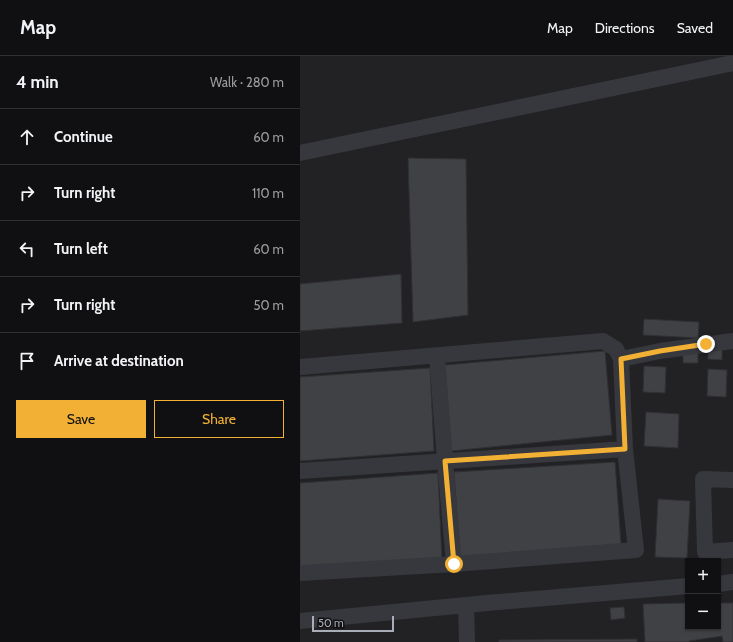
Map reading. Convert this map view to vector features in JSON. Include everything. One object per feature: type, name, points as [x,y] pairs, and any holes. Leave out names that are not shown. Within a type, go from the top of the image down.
[{"type":"street","points":[[300,153],[733,62]]},
{"type":"street","points":[[300,367],[603,341],[616,349],[621,359],[625,449],[636,550],[454,564],[300,573]]},
{"type":"street","points":[[621,359],[660,351],[733,341]]},
{"type":"street","points":[[437,356],[454,564]]},
{"type":"street","points":[[300,471],[625,449]]},
{"type":"street","points":[[733,480],[703,479],[705,552],[733,550]]},
{"type":"street","points":[[721,584],[733,582]]},
{"type":"street","points":[[300,621],[685,586]]},
{"type":"street","points":[[466,605],[467,642]]},
{"type":"shaded area","points":[[300,56],[733,56],[733,642],[300,642]]},
{"type":"building","points":[[408,158],[466,159],[468,315],[413,322]]},
{"type":"building","points":[[401,274],[402,323],[300,331],[300,284]]},
{"type":"building","points":[[644,319],[699,322],[698,338],[643,335]]},
{"type":"building","points":[[708,349],[722,350],[722,360],[708,359]]},
{"type":"building","points":[[683,350],[698,351],[698,363],[683,363]]},
{"type":"building","points":[[605,351],[612,435],[451,451],[445,365]]},
{"type":"building","points":[[644,366],[666,367],[665,393],[643,392]]},
{"type":"building","points":[[430,368],[434,451],[300,461],[300,377]]},
{"type":"building","points":[[708,369],[727,370],[726,397],[707,396]]},
{"type":"building","points":[[646,412],[679,414],[678,448],[644,446]]},
{"type":"building","points":[[615,462],[621,544],[460,558],[454,472]]},
{"type":"building","points":[[438,473],[442,561],[300,570],[300,483]]},
{"type":"building","points":[[658,499],[690,501],[687,558],[655,557]]},
{"type":"building","points":[[685,603],[685,630],[721,630],[721,603],[733,603],[733,642],[723,642],[722,636],[689,642],[645,642],[643,604]]},
{"type":"building","points":[[624,607],[625,618],[611,620],[610,608]]},
{"type":"building","points":[[637,639],[637,642],[499,642],[499,640]]},
{"type":"route","points":[[454,564],[445,461],[625,449],[621,359],[706,344]]}]
